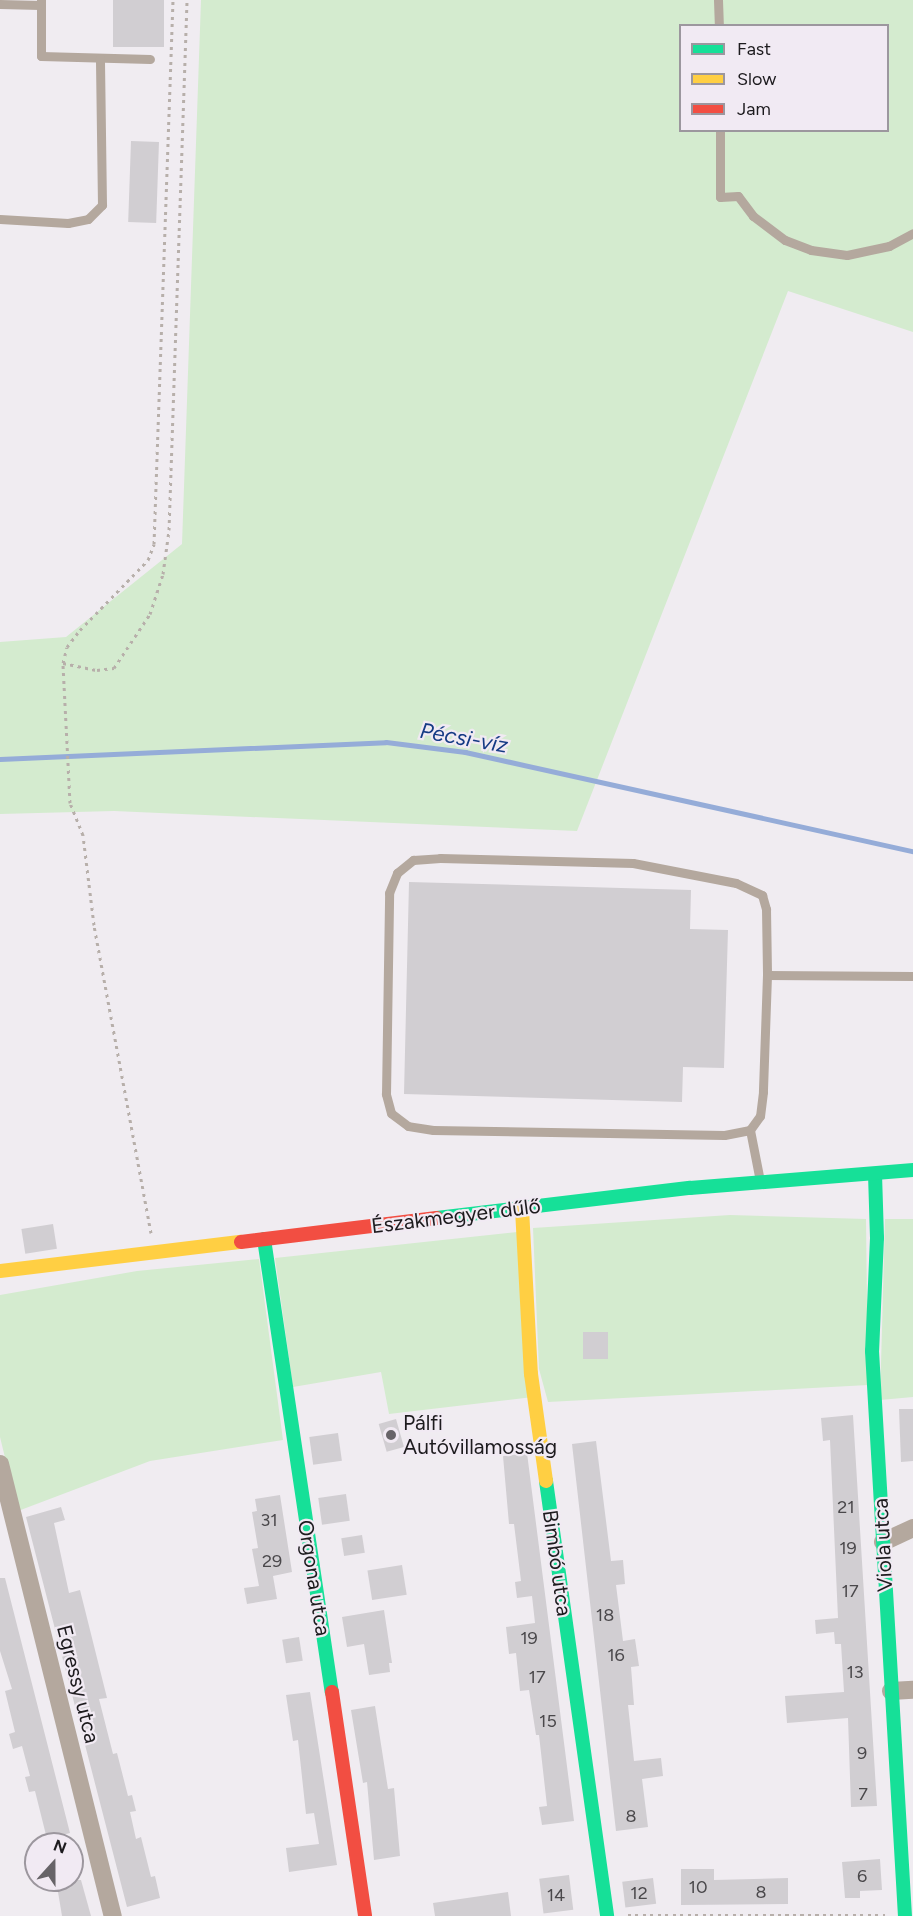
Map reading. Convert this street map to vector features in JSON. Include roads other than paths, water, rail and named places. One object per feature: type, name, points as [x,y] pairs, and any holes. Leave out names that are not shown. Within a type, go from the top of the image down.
[{"type":"street","name":"Északmegyer dűlő","points":[[0,1271],[760,1181],[913,1170]]},
{"type":"street","name":"Viola utca","points":[[875,1174],[877,1238],[872,1351],[904,1915]]},
{"type":"street","name":"Bimbó utca","points":[[522,1209],[531,1374],[607,1915]]},
{"type":"street","name":"Orgona utca","points":[[264,1239],[365,1916]]},
{"type":"street","name":"Egressy utca","points":[[0,1464],[113,1916]]},
{"type":"street","points":[[883,1542],[913,1528]]},
{"type":"street","points":[[891,1691],[913,1690]]},
{"type":"lane","points":[[718,0],[719,24]]},
{"type":"lane","points":[[0,4],[40,3],[40,56],[150,59]]},
{"type":"lane","points":[[0,219],[68,223],[88,219],[102,205],[100,58]]},
{"type":"lane","points":[[720,132],[720,197],[738,196],[753,216],[785,240],[811,250],[847,255],[889,246],[913,233]]},
{"type":"lane","points":[[440,858],[633,863],[750,887],[762,895],[766,909],[767,975],[764,1092],[760,1116],[750,1130],[724,1135],[433,1130],[408,1126],[391,1113],[386,1094],[388,893],[397,873],[413,860],[440,858]]},
{"type":"lane","points":[[767,975],[913,976]]},
{"type":"lane","points":[[750,1130],[760,1181]]},
{"type":"waterway","name":"Pécsi-víz","points":[[0,759],[386,742],[465,752],[913,851]]},
{"type":"place","name":"Pálfi Autóvillamosság","points":[[391,1435]]}]
